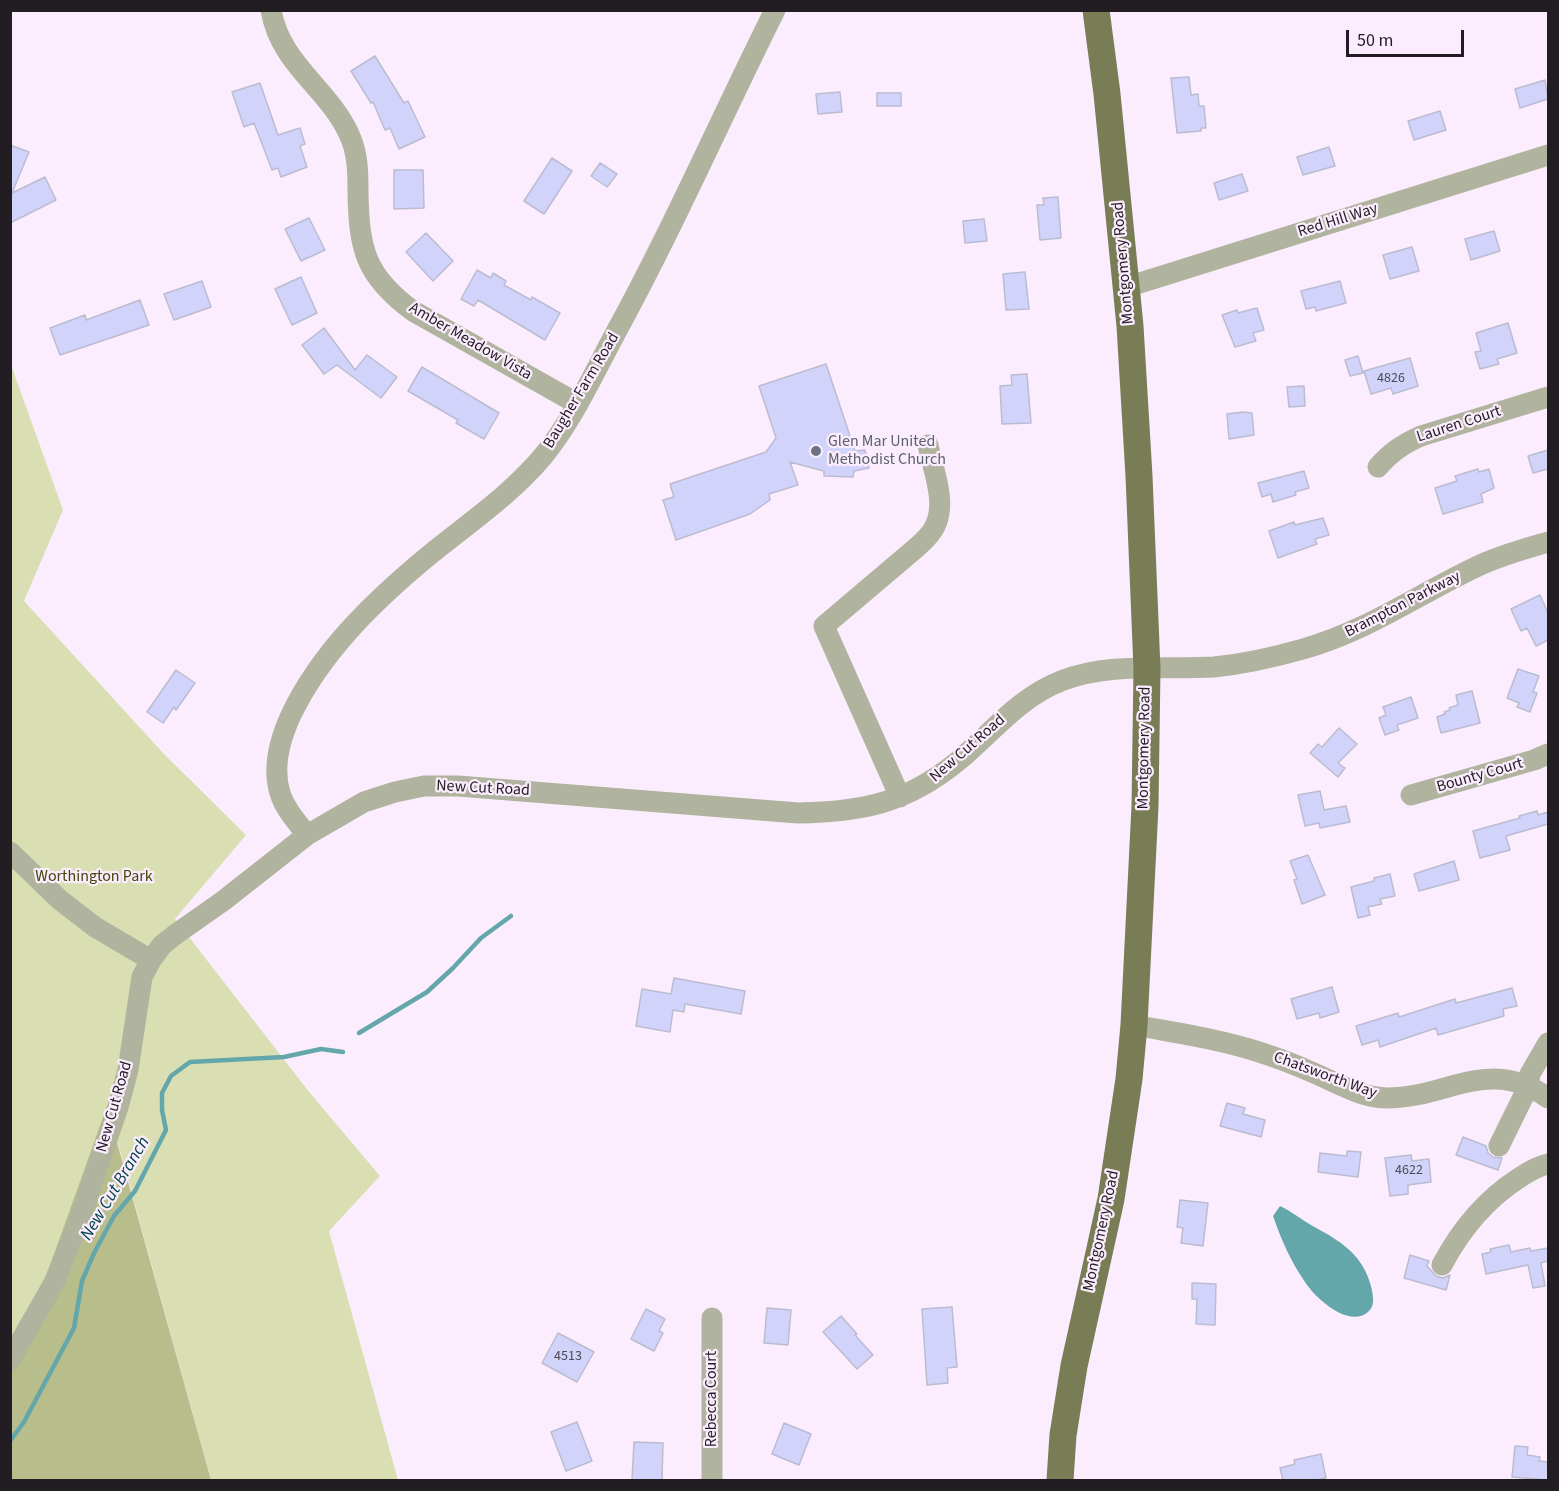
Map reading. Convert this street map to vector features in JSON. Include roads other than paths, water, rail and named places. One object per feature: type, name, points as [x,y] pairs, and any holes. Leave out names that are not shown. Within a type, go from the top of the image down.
[{"type":"main road","name":"Montgomery Road","points":[[1060,1480],[1063,1435],[1074,1366],[1111,1199],[1120,1144],[1134,1025],[1145,806],[1147,669],[1139,476],[1127,287],[1096,10]]},
{"type":"street","name":"Amber Meadow Vista","points":[[271,10],[281,42],[292,61],[339,116],[349,132],[358,165],[358,228],[363,249],[382,284],[413,311],[578,404]]},
{"type":"street","name":"Baugher Farm Road","points":[[307,835],[290,813],[280,794],[277,771],[279,747],[309,681],[349,630],[381,598],[517,483],[544,455],[578,404],[639,290],[775,10]]},
{"type":"street","name":"Red Hill Way","points":[[1127,287],[1548,155]]},
{"type":"street","name":"Lauren Court","points":[[1378,467],[1390,453],[1421,436],[1548,397]]},
{"type":"street","points":[[900,797],[824,626],[916,548],[936,525],[940,499],[928,445]]},
{"type":"street","name":"Brampton Parkway","points":[[1147,669],[1216,667],[1304,649],[1342,636],[1386,616],[1477,567],[1548,542]]},
{"type":"street","name":"New Cut Road","points":[[10,1360],[54,1283],[81,1215],[118,1107],[128,1070],[142,977],[151,960],[162,945],[223,901],[307,835],[364,802],[424,786],[458,786],[798,813],[838,813],[885,803],[919,789],[958,761],[1001,719],[1028,698],[1061,681],[1097,671],[1147,669]]},
{"type":"street","name":"Bounty Court","points":[[1411,795],[1548,754]]},
{"type":"street","points":[[10,852],[60,900],[95,927],[151,960]]},
{"type":"street","name":"Chatsworth Way","points":[[1134,1025],[1212,1040],[1258,1052],[1366,1095],[1386,1098],[1404,1096],[1473,1080],[1502,1078],[1528,1087],[1548,1098]]},
{"type":"street","points":[[1499,1146],[1528,1087],[1530,1074],[1548,1043]]},
{"type":"street","points":[[1442,1265],[1452,1246],[1474,1215],[1504,1188],[1525,1174],[1548,1164]]},
{"type":"street","name":"Rebecca Court","points":[[712,1318],[712,1480]]},
{"type":"waterway","points":[[359,1033],[427,992],[481,938],[511,916]]},
{"type":"waterway","name":"New Cut Branch","points":[[10,1441],[24,1422],[74,1328],[82,1281],[94,1253],[114,1216],[135,1191],[166,1130],[162,1110],[162,1093],[171,1076],[190,1062],[284,1057],[321,1049],[343,1052]]},
{"type":"place","name":"Glen Mar United Methodist Church","points":[[816,451]]},
{"type":"park label","name":"Worthington Park","points":[[94,877]]}]
